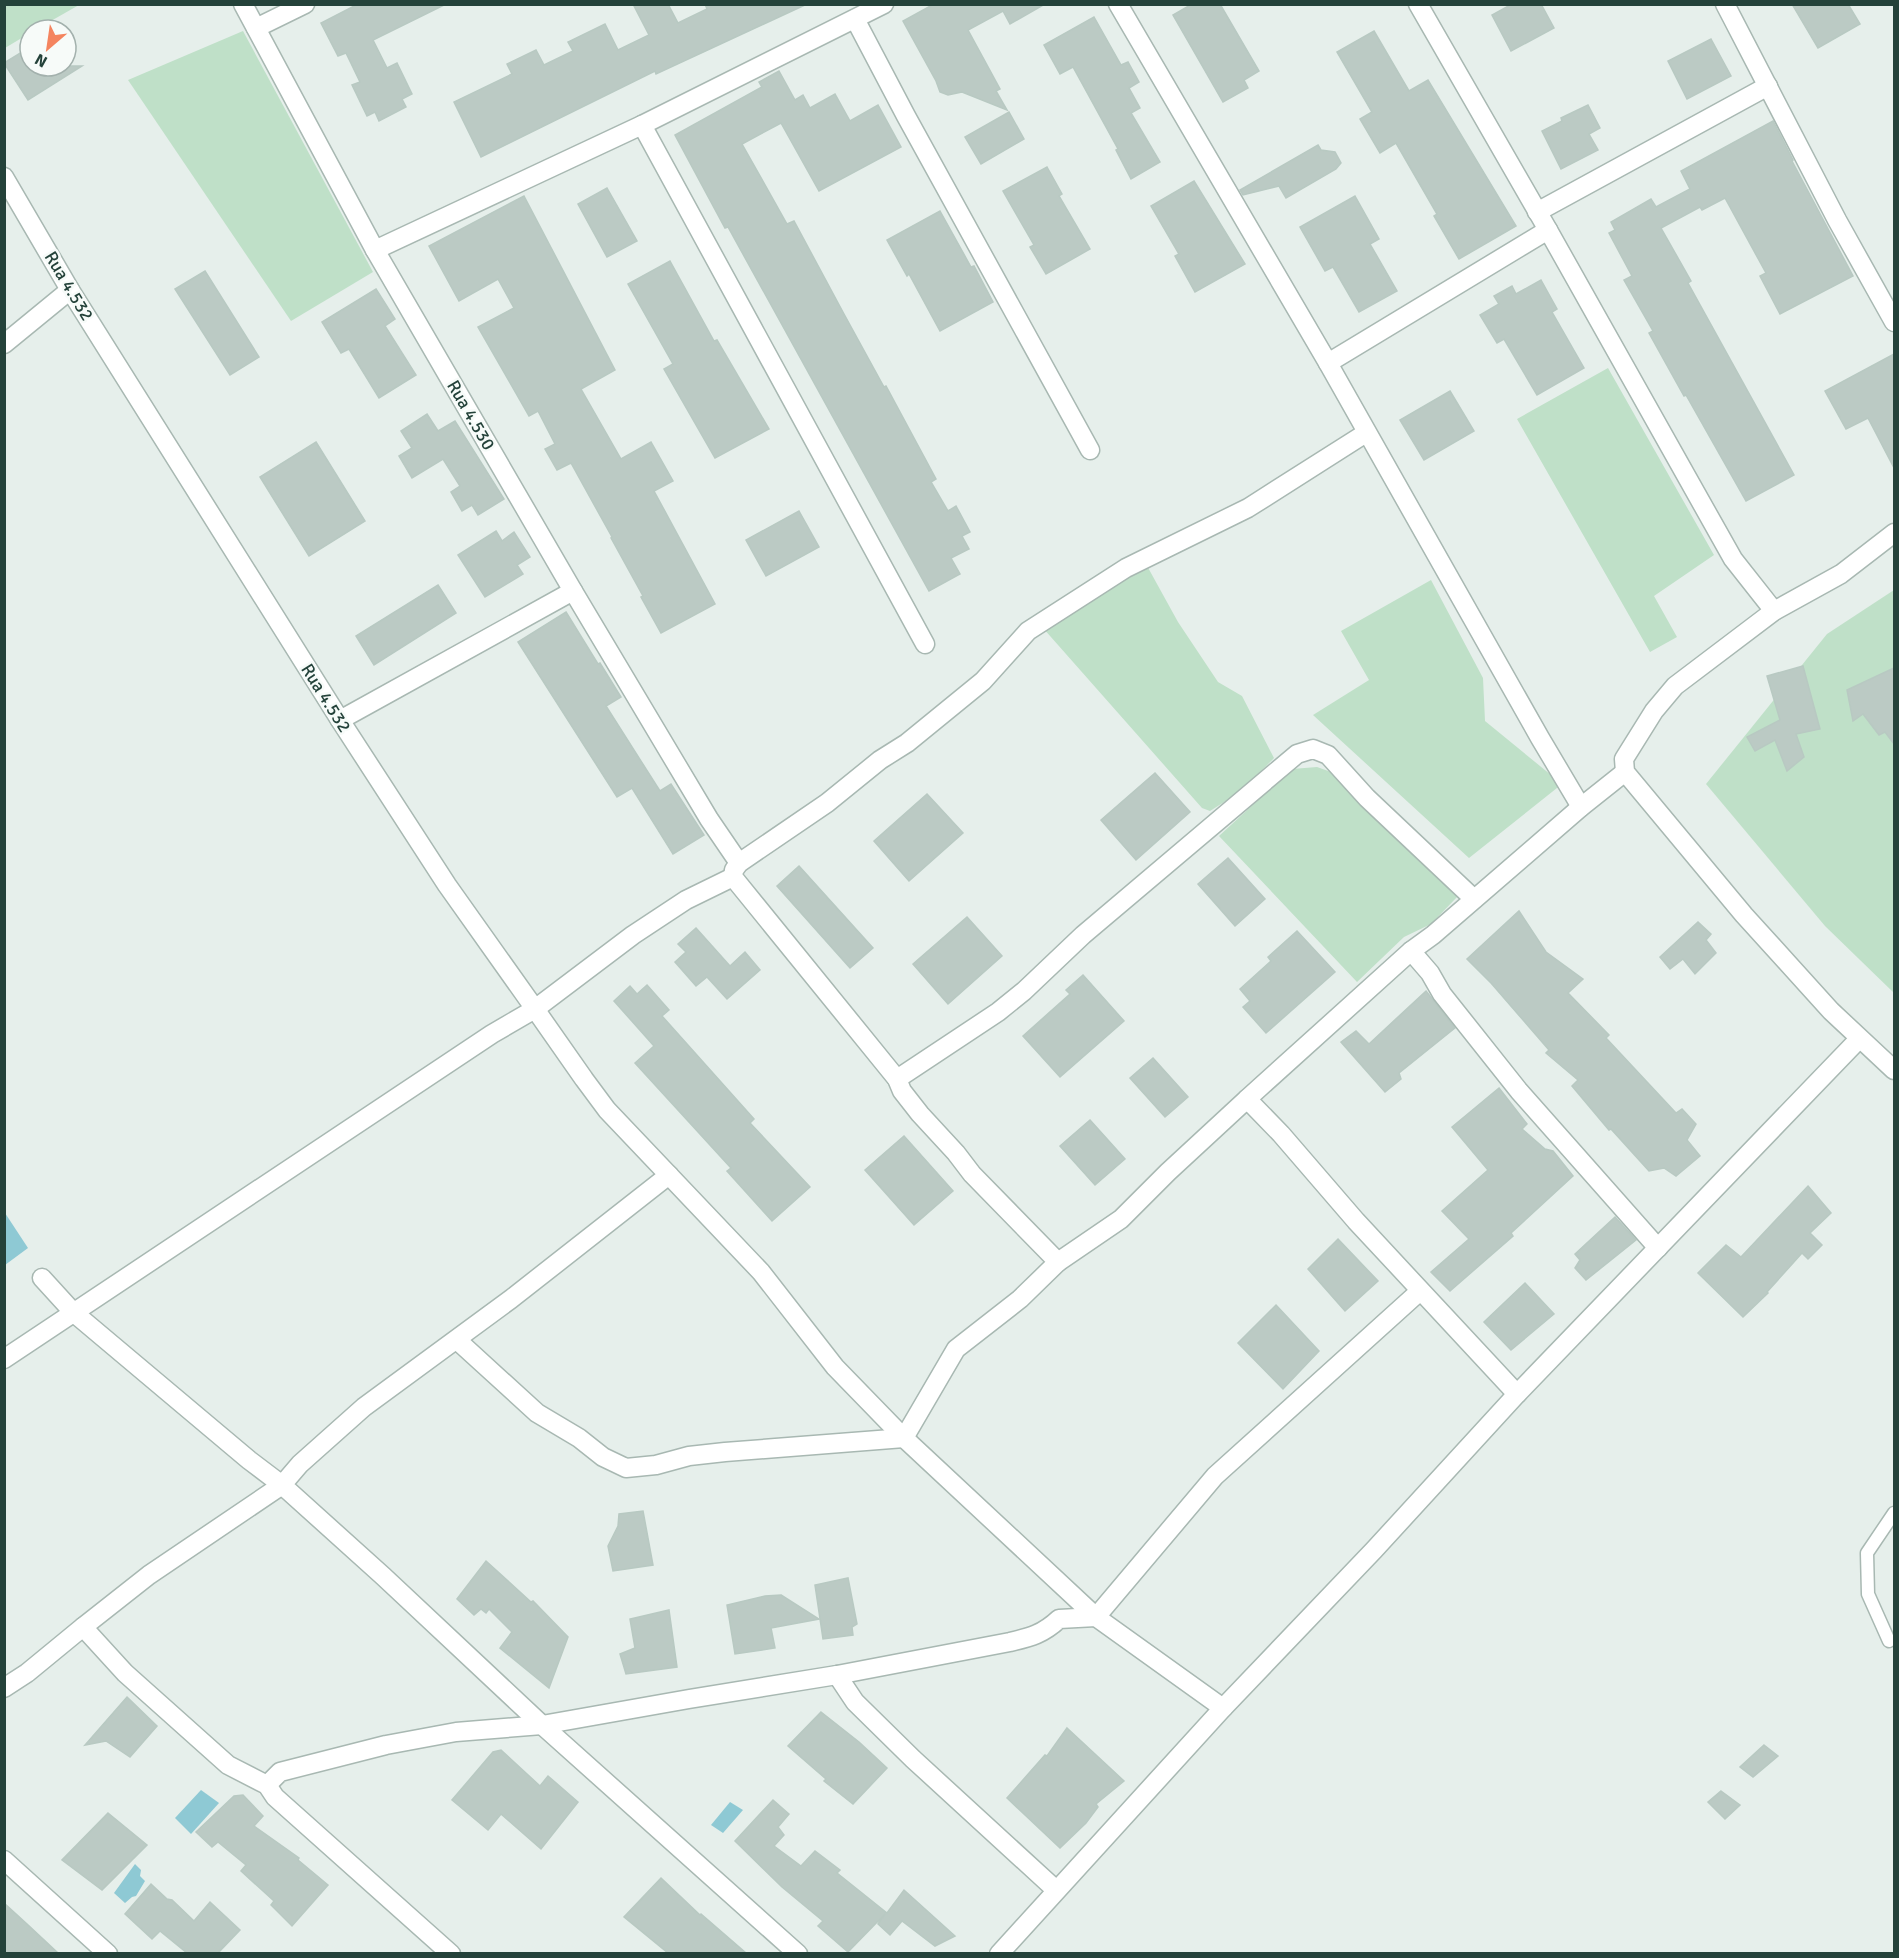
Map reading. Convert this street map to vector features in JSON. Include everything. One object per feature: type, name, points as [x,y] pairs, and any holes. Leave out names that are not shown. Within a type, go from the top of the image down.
[{"type":"street","name":"Rua 4.530","points":[[243,4],[375,250],[573,591],[710,819],[736,870],[897,1079],[902,1091],[920,1114],[972,1173],[1058,1262]]},
{"type":"street","points":[[256,28],[305,4]]},
{"type":"street","points":[[375,250],[642,125],[884,4]]},
{"type":"street","points":[[1118,4],[1328,363],[1581,807]]},
{"type":"street","points":[[1418,4],[1733,559],[1774,611]]},
{"type":"street","points":[[1725,4],[1837,220],[1894,322]]},
{"type":"street","points":[[855,19],[1090,450]]},
{"type":"street","points":[[1538,212],[1768,86]]},
{"type":"street","points":[[642,125],[925,644]]},
{"type":"street","name":"Rua 4.532","points":[[4,177],[70,290],[340,720],[447,885],[608,1110],[761,1272],[835,1367],[904,1438],[1095,1617],[1223,1708]]},
{"type":"street","points":[[1328,363],[1548,230]]},
{"type":"street","points":[[4,345],[70,290]]},
{"type":"street","points":[[4,1359],[492,1035],[535,1009],[633,935],[736,870],[827,803],[880,760],[907,743],[983,681],[1028,631],[1126,568],[1248,508],[1366,433]]},
{"type":"street","points":[[1894,533],[1841,574],[1774,611],[1675,686],[1654,711],[1624,759],[1625,772],[1744,915],[1831,1011],[1894,1070]]},
{"type":"street","points":[[340,720],[573,591]]},
{"type":"street","points":[[897,1079],[998,1012],[1024,991],[1083,935],[1297,754],[1313,748],[1328,756],[1367,798],[1474,899]]},
{"type":"street","points":[[457,1340],[537,1413],[579,1438],[603,1457],[626,1468],[656,1465],[689,1456],[725,1452],[904,1438],[956,1349],[1020,1299],[1058,1262],[1121,1219],[1247,1099],[1411,951],[1433,935],[1625,772]]},
{"type":"street","points":[[1411,951],[1519,1091],[1658,1248]]},
{"type":"street","points":[[999,1953],[1223,1708],[1374,1550],[1517,1394],[1859,1039]]},
{"type":"street","points":[[1247,1099],[1281,1134],[1420,1291],[1517,1394]]},
{"type":"street","points":[[4,1688],[27,1673],[149,1575],[282,1485],[300,1464],[364,1407],[410,1371],[457,1340],[669,1174]]},
{"type":"street","points":[[42,1278],[73,1312],[282,1485],[542,1725],[798,1953]]},
{"type":"street","points":[[267,1785],[280,1772],[387,1744],[456,1732],[542,1725],[837,1675],[1010,1642],[1047,1630],[1059,1619],[1095,1617],[1215,1476],[1420,1291]]},
{"type":"street","points":[[83,1628],[125,1673],[228,1765],[267,1785],[275,1797],[441,1950]]},
{"type":"street","points":[[837,1675],[855,1702],[913,1759],[1056,1890]]},
{"type":"street","points":[[4,1860],[108,1953]]},
{"type":"lane","points":[[1889,1641],[1868,1594],[1867,1553],[1894,1513]]},
{"type":"green space","points":[[5,4],[79,5],[56,18],[18,18],[18,40],[5,48]]},
{"type":"green space","points":[[243,31],[373,272],[291,321],[128,80]]},
{"type":"green space","points":[[1608,368],[1714,555],[1654,596],[1677,637],[1650,652],[1517,419]]},
{"type":"green space","points":[[1146,564],[1178,622],[1218,682],[1242,696],[1274,758],[1243,790],[1210,811],[1202,808],[1043,628]]},
{"type":"green space","points":[[1431,580],[1483,678],[1485,721],[1562,784],[1469,858],[1313,715],[1369,680],[1341,631]]},
{"type":"green space","points":[[1894,590],[1894,993],[1825,926],[1706,784],[1827,634]]},
{"type":"green space","points":[[1317,767],[1331,772],[1458,896],[1431,924],[1404,937],[1357,982],[1219,836],[1292,769]]},
{"type":"water","points":[[5,1213],[28,1248],[4,1265]]},
{"type":"water","points":[[201,1790],[219,1803],[191,1834],[175,1818]]},
{"type":"water","points":[[730,1802],[743,1810],[723,1833],[711,1825]]},
{"type":"water","points":[[135,1864],[141,1870],[140,1876],[145,1881],[136,1896],[125,1903],[114,1893]]},
{"type":"building","points":[[358,4],[446,4],[373,40],[387,68],[397,63],[412,94],[402,99],[406,107],[379,121],[375,112],[367,116],[352,85],[360,82],[346,53],[338,56],[321,23]]},
{"type":"building","points":[[633,4],[668,4],[678,23],[707,9],[705,4],[807,4],[656,74],[655,71],[481,157],[454,102],[512,74],[507,64],[536,50],[544,65],[573,51],[568,42],[605,24],[618,50],[649,35]]},
{"type":"building","points":[[934,4],[1045,4],[1010,24],[1003,11],[968,30],[1000,89],[996,91],[1007,110],[962,92],[948,95],[940,92],[903,21]]},
{"type":"building","points":[[1192,4],[1220,4],[1259,71],[1244,80],[1248,88],[1223,102],[1173,15]]},
{"type":"building","points":[[1512,4],[1541,4],[1554,28],[1511,51],[1492,15]]},
{"type":"building","points":[[1792,4],[1848,4],[1860,24],[1818,48]]},
{"type":"building","points":[[1094,17],[1121,65],[1128,62],[1139,82],[1129,88],[1140,108],[1131,113],[1160,162],[1131,179],[1116,150],[1118,149],[1073,67],[1060,74],[1044,45]]},
{"type":"building","points":[[1374,31],[1409,91],[1428,80],[1516,226],[1459,259],[1434,216],[1437,214],[1396,143],[1380,153],[1360,119],[1372,112],[1337,52]]},
{"type":"building","points":[[1711,39],[1731,76],[1687,99],[1668,61]]},
{"type":"building","points":[[18,54],[18,78],[63,78],[28,100],[4,63]]},
{"type":"building","points":[[779,71],[795,100],[803,95],[810,108],[835,94],[850,121],[878,105],[901,147],[819,191],[781,123],[742,144],[787,224],[794,221],[936,479],[931,482],[948,511],[956,506],[970,532],[962,536],[969,549],[951,558],[960,574],[929,591],[675,135],[762,87],[759,82]]},
{"type":"building","points":[[1588,105],[1600,128],[1589,134],[1598,150],[1561,169],[1542,131],[1562,121],[1561,118]]},
{"type":"building","points":[[1009,112],[1024,139],[981,164],[965,137]]},
{"type":"building","points":[[1773,121],[1853,276],[1780,314],[1760,276],[1766,273],[1725,198],[1702,210],[1700,207],[1661,228],[1691,281],[1688,283],[1794,475],[1746,501],[1649,333],[1653,331],[1624,280],[1632,276],[1609,233],[1615,230],[1611,222],[1651,199],[1656,207],[1690,189],[1681,171]]},
{"type":"building","points":[[1318,145],[1321,150],[1335,152],[1341,163],[1336,169],[1286,198],[1279,186],[1243,195],[1240,190]]},
{"type":"building","points":[[1047,167],[1062,194],[1059,196],[1090,249],[1046,274],[1030,247],[1034,245],[1003,191]]},
{"type":"building","points":[[1194,181],[1245,264],[1195,292],[1175,256],[1179,254],[1151,206]]},
{"type":"building","points":[[607,188],[637,241],[607,257],[578,204]]},
{"type":"building","points":[[524,196],[615,370],[581,389],[621,459],[651,442],[673,481],[654,491],[715,604],[661,633],[571,463],[557,470],[545,449],[555,444],[538,411],[529,416],[478,327],[514,308],[498,279],[459,301],[429,246]]},
{"type":"building","points":[[1355,196],[1379,239],[1370,244],[1397,291],[1359,312],[1333,267],[1325,271],[1300,227]]},
{"type":"building","points":[[940,211],[993,302],[940,331],[909,274],[907,276],[887,240]]},
{"type":"building","points":[[670,261],[714,341],[717,340],[769,429],[715,458],[664,369],[673,364],[628,284]]},
{"type":"building","points":[[205,271],[259,357],[230,375],[175,289]]},
{"type":"building","points":[[1541,280],[1557,309],[1552,312],[1584,368],[1537,395],[1504,339],[1497,343],[1480,315],[1499,304],[1494,296],[1512,286],[1516,294]]},
{"type":"building","points":[[376,289],[395,319],[385,326],[416,375],[379,398],[349,349],[341,353],[322,322]]},
{"type":"building","points":[[1894,354],[1894,468],[1868,418],[1846,429],[1825,391]]},
{"type":"building","points":[[1450,391],[1474,431],[1424,460],[1400,420]]},
{"type":"building","points":[[427,414],[438,431],[455,421],[504,499],[478,515],[472,505],[462,511],[451,492],[460,486],[443,459],[412,478],[399,456],[412,448],[401,431]]},
{"type":"building","points":[[316,442],[365,521],[309,556],[260,477]]},
{"type":"building","points":[[799,511],[819,547],[766,576],[746,540]]},
{"type":"building","points":[[496,531],[502,541],[514,532],[530,557],[517,565],[523,574],[485,597],[458,555]]},
{"type":"building","points":[[438,585],[456,613],[374,665],[356,636]]},
{"type":"building","points":[[566,612],[621,697],[606,706],[660,791],[671,784],[704,835],[673,854],[632,788],[617,797],[518,642]]},
{"type":"building","points":[[1803,666],[1820,729],[1796,734],[1804,757],[1787,771],[1775,740],[1755,751],[1747,737],[1780,720],[1767,676]]},
{"type":"building","points":[[1894,668],[1894,744],[1885,732],[1879,735],[1863,714],[1853,721],[1847,690]]},
{"type":"building","points":[[1155,773],[1190,812],[1136,860],[1101,820]]},
{"type":"building","points":[[927,794],[963,833],[909,881],[874,841]]},
{"type":"building","points":[[1228,858],[1265,899],[1235,926],[1198,884]]},
{"type":"building","points":[[799,866],[873,948],[850,968],[777,886]]},
{"type":"building","points":[[1519,911],[1546,952],[1583,979],[1568,993],[1609,1035],[1606,1038],[1676,1113],[1682,1109],[1696,1124],[1687,1140],[1700,1156],[1676,1176],[1664,1168],[1649,1171],[1611,1129],[1609,1130],[1572,1086],[1578,1080],[1546,1053],[1549,1050],[1467,959]]},
{"type":"building","points":[[967,917],[1002,956],[948,1004],[913,964]]},
{"type":"building","points":[[1698,922],[1711,934],[1706,940],[1716,953],[1695,974],[1683,959],[1670,969],[1660,957]]},
{"type":"building","points":[[696,928],[730,966],[745,952],[760,970],[727,999],[707,977],[696,986],[675,962],[686,952],[678,944]]},
{"type":"building","points":[[1297,931],[1335,972],[1266,1033],[1243,1007],[1250,1001],[1240,989],[1271,961],[1268,957]]},
{"type":"building","points":[[1083,975],[1124,1021],[1060,1077],[1023,1036],[1070,994],[1066,990]]},
{"type":"building","points":[[647,985],[669,1010],[662,1016],[754,1119],[750,1123],[810,1187],[772,1221],[727,1171],[731,1168],[635,1063],[654,1046],[614,1001],[630,986],[637,994]]},
{"type":"building","points":[[1426,991],[1455,1028],[1399,1073],[1401,1079],[1385,1092],[1341,1042],[1356,1031],[1369,1044]]},
{"type":"building","points":[[1153,1058],[1188,1097],[1165,1117],[1130,1078]]},
{"type":"building","points":[[1499,1088],[1527,1124],[1522,1129],[1545,1149],[1553,1151],[1573,1176],[1511,1233],[1513,1236],[1450,1291],[1431,1272],[1469,1239],[1442,1211],[1488,1170],[1452,1127]]},
{"type":"building","points":[[1090,1120],[1125,1159],[1095,1185],[1060,1146]]},
{"type":"building","points":[[904,1136],[953,1191],[914,1225],[865,1170]]},
{"type":"building","points":[[1808,1186],[1831,1213],[1810,1233],[1822,1245],[1808,1259],[1802,1253],[1768,1293],[1743,1317],[1698,1273],[1726,1245],[1741,1257]]},
{"type":"building","points":[[1615,1217],[1636,1240],[1586,1280],[1575,1268],[1580,1260],[1575,1254]]},
{"type":"building","points":[[1338,1239],[1378,1281],[1345,1311],[1308,1269]]},
{"type":"building","points":[[1525,1283],[1554,1314],[1511,1350],[1484,1322]]},
{"type":"building","points":[[1276,1305],[1319,1351],[1283,1389],[1238,1343]]},
{"type":"building","points":[[643,1511],[653,1565],[613,1571],[608,1546],[618,1526],[619,1514]]},
{"type":"building","points":[[486,1561],[531,1602],[533,1601],[568,1637],[549,1688],[500,1648],[512,1632],[489,1609],[486,1613],[481,1609],[474,1615],[457,1599]]},
{"type":"building","points":[[848,1578],[857,1624],[852,1627],[853,1635],[823,1639],[815,1585]]},
{"type":"building","points":[[781,1595],[819,1619],[771,1628],[775,1648],[735,1654],[727,1605],[765,1596]]},
{"type":"building","points":[[669,1610],[677,1667],[626,1674],[620,1654],[635,1648],[630,1619]]},
{"type":"building","points":[[127,1697],[157,1726],[130,1757],[106,1741],[85,1745]]},
{"type":"building","points":[[821,1712],[887,1768],[853,1804],[824,1781],[826,1779],[788,1746]]},
{"type":"building","points":[[1067,1728],[1124,1781],[1096,1804],[1098,1807],[1086,1823],[1060,1848],[1007,1798],[1045,1755],[1047,1756]]},
{"type":"building","points":[[1764,1745],[1778,1756],[1753,1777],[1740,1767]]},
{"type":"building","points":[[501,1750],[540,1786],[548,1776],[578,1802],[541,1849],[501,1814],[488,1830],[452,1800],[493,1752]]},
{"type":"building","points":[[1721,1791],[1740,1805],[1725,1819],[1708,1802]]},
{"type":"building","points":[[243,1795],[263,1816],[254,1826],[299,1858],[298,1860],[328,1885],[292,1926],[271,1905],[274,1901],[241,1871],[246,1865],[218,1842],[212,1847],[196,1832],[234,1796]]},
{"type":"building","points":[[773,1800],[789,1814],[778,1827],[784,1835],[774,1846],[801,1866],[815,1851],[840,1870],[837,1873],[887,1913],[904,1890],[955,1936],[935,1946],[902,1921],[890,1935],[878,1924],[885,1914],[848,1952],[818,1926],[823,1921],[782,1887],[735,1841]]},
{"type":"building","points":[[108,1813],[147,1845],[102,1890],[62,1860]]},
{"type":"building","points":[[661,1878],[700,1915],[746,1953],[668,1953],[624,1917]]},
{"type":"building","points":[[151,1884],[194,1921],[210,1902],[240,1930],[218,1953],[187,1953],[160,1931],[152,1939],[125,1914]]},
{"type":"building","points":[[4,1903],[27,1924],[58,1953],[4,1953]]}]
